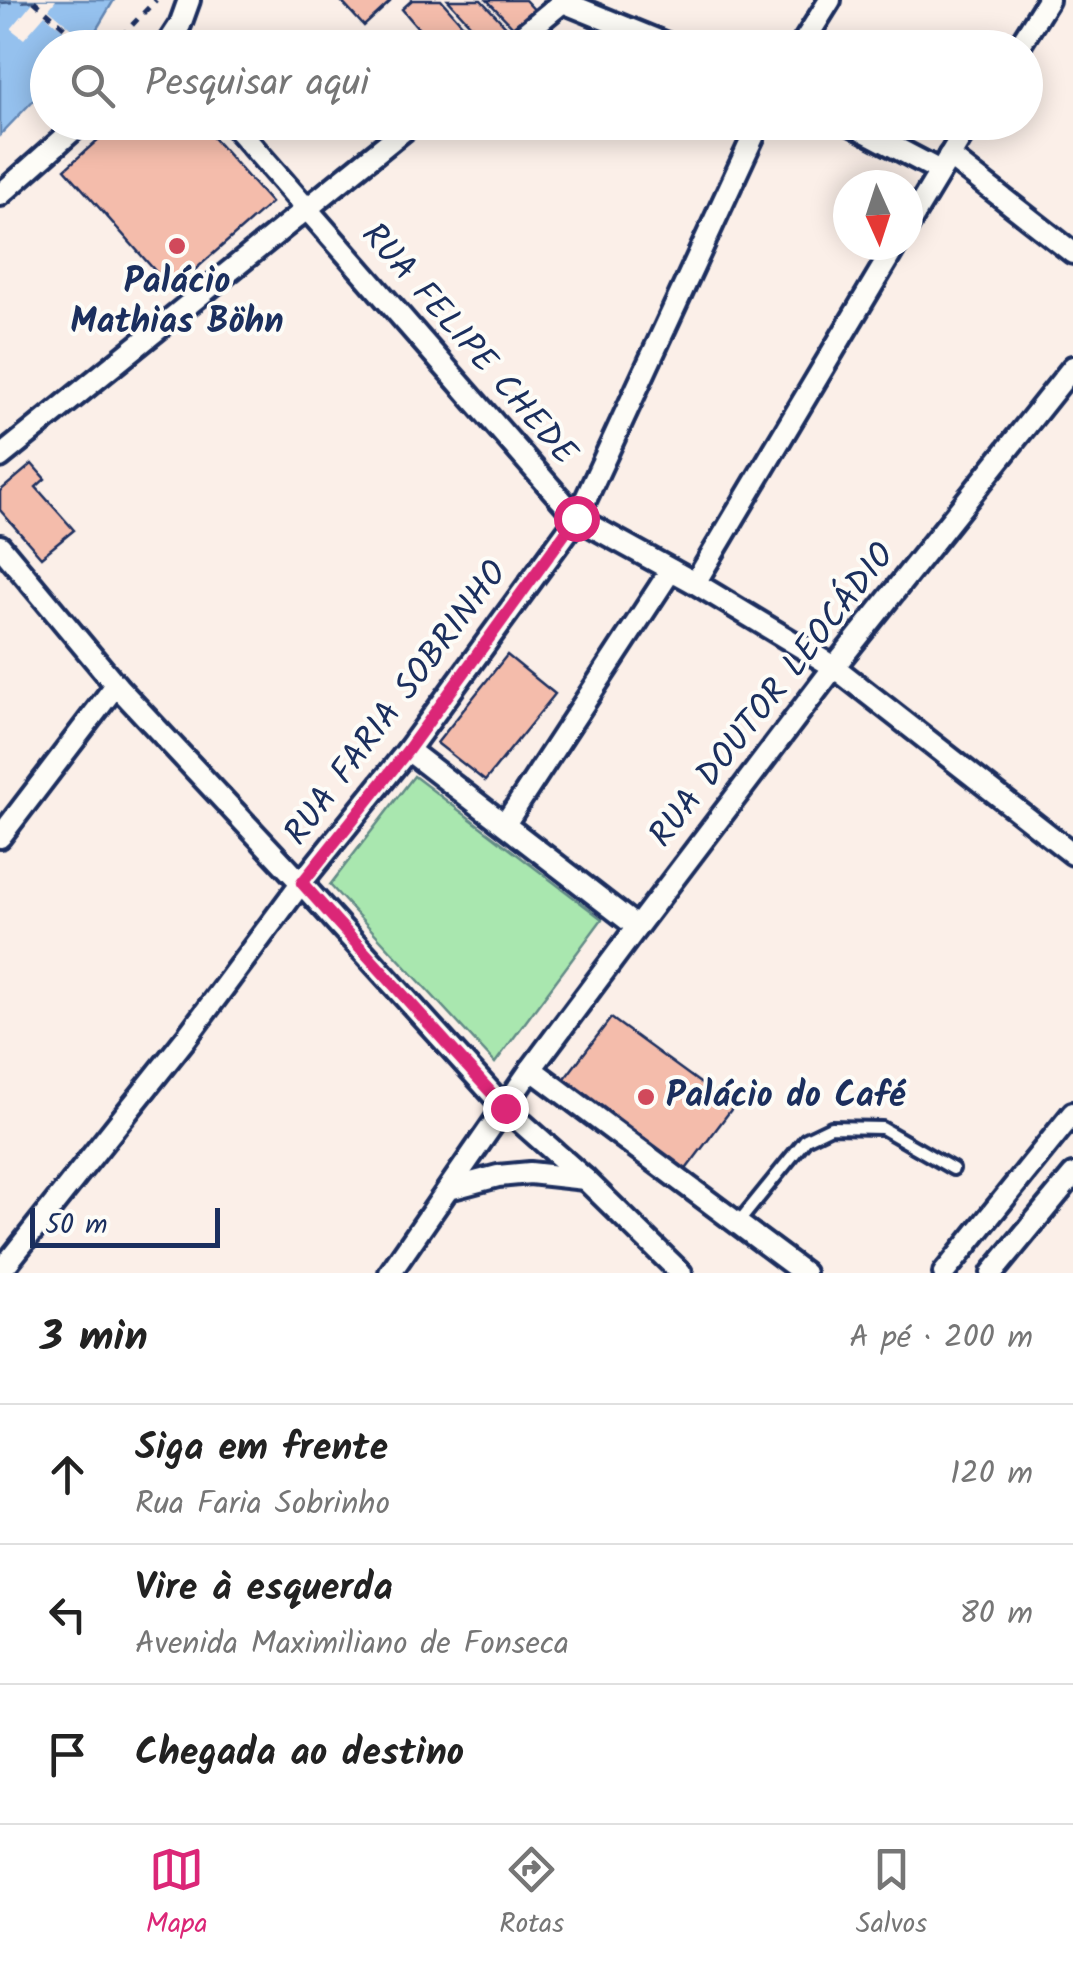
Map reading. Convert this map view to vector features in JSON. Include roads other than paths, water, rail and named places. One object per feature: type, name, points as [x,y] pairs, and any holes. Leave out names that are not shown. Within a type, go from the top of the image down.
[{"type":"street","points":[[177,30],[189,0]]},
{"type":"street","points":[[811,30],[830,0]]},
{"type":"street","points":[[1029,30],[1048,0]]},
{"type":"street","points":[[529,30],[564,1],[633,30]]},
{"type":"street","points":[[0,195],[62,140]]},
{"type":"street","name":"RUA FELIPE CHEDE","points":[[247,140],[576,518],[834,667],[1073,854]]},
{"type":"street","points":[[0,457],[392,140]]},
{"type":"street","name":"RUA FARIA SOBRINHO","points":[[0,1272],[408,750],[576,518],[752,140]]},
{"type":"street","points":[[889,140],[945,163],[1073,252]]},
{"type":"street","points":[[923,200],[959,140]]},
{"type":"street","points":[[696,584],[887,260]]},
{"type":"street","name":"RUA DOUTOR LEOCÁDIO","points":[[390,1273],[531,1069],[637,927],[834,667],[1073,368]]},
{"type":"street","points":[[0,546],[116,685],[505,1108],[585,1178],[681,1273]]},
{"type":"street","points":[[505,824],[671,570]]},
{"type":"street","points":[[0,837],[116,685]]},
{"type":"street","points":[[408,750],[637,927]]},
{"type":"street","points":[[531,1069],[804,1273]]},
{"type":"street","points":[[944,1273],[1073,1114]]},
{"type":"street","points":[[449,1188],[530,1173],[585,1178]]},
{"type":"street","points":[[992,1273],[1073,1175]]},
{"type":"lane","points":[[737,1223],[806,1139],[831,1127],[882,1128],[953,1169]]},
{"type":"water","points":[[0,0],[114,0],[96,30],[30,30],[30,104],[0,135]]},
{"type":"place","name":"Palácio Mathias Böhn","points":[[177,246]]},
{"type":"place","name":"Palácio do Café","points":[[646,1097]]}]
